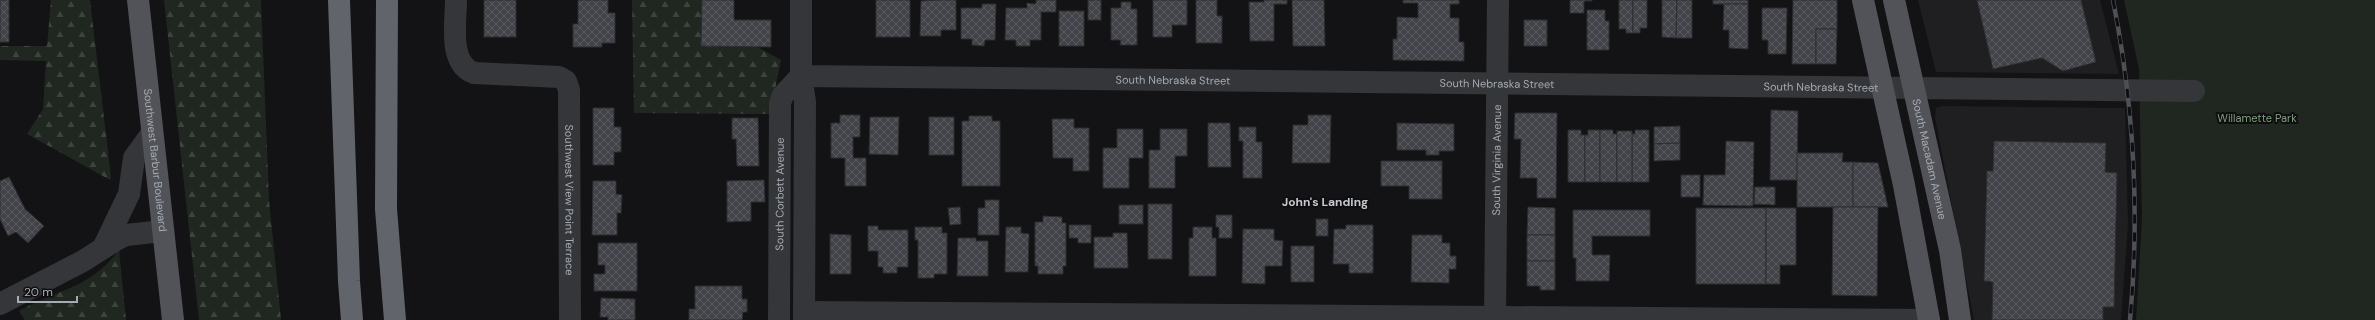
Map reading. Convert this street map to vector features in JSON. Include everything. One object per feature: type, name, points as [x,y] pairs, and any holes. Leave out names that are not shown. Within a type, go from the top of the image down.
[{"type":"highway","points":[[339,0],[349,281],[352,320]]},
{"type":"highway","points":[[387,0],[386,209],[395,320]]},
{"type":"main road","name":"Southwest Barbur Boulevard","points":[[138,0],[173,320]]},
{"type":"main road","points":[[1863,0],[1904,186],[1929,320]]},
{"type":"main road","name":"South Macadam Avenue","points":[[1894,0],[1950,250],[1960,320]]},
{"type":"street","name":"Southwest View Point Terrace","points":[[456,0],[457,56],[463,67],[474,73],[550,75],[566,81],[570,101],[570,320]]},
{"type":"street","points":[[801,0],[801,76],[805,102],[804,316],[1929,320]]},
{"type":"street","name":"South Virginia Avenue","points":[[1495,318],[1498,0]]},
{"type":"street","name":"South Nebraska Street","points":[[801,76],[2194,91]]},
{"type":"street","name":"South Corbett Avenue","points":[[779,320],[780,103],[783,95],[801,76]]},
{"type":"street","points":[[104,246],[129,194],[134,158],[152,133]]},
{"type":"street","points":[[0,304],[83,261],[104,246],[126,235],[163,231]]},
{"type":"shaded area","points":[[1918,0],[2100,0],[2119,74],[1936,72]]},
{"type":"shaded area","points":[[1942,106],[2125,108],[2128,224],[2121,320],[1974,320],[1935,118],[1936,108]]},
{"type":"green space","points":[[51,0],[90,0],[111,177],[110,180],[27,134],[43,109],[46,61],[0,60],[0,46],[47,46]]},
{"type":"green space","points":[[164,0],[261,0],[269,200],[281,320],[199,320]]},
{"type":"green space","points":[[632,0],[719,0],[725,29],[781,60],[770,114],[634,113]]},
{"type":"green space","name":"Willamette Park","points":[[2124,0],[2375,0],[2375,320],[2136,320],[2142,219],[2139,69]]},
{"type":"green space","points":[[119,250],[126,320],[25,320],[19,311],[85,281],[108,263]]},
{"type":"building","points":[[0,0],[9,0],[9,42],[0,42]]},
{"type":"building","points":[[484,0],[516,0],[516,37],[484,37]]},
{"type":"building","points":[[578,0],[608,0],[608,13],[615,13],[615,43],[602,43],[602,47],[573,47],[573,24],[578,24]]},
{"type":"building","points":[[702,0],[734,0],[734,20],[771,20],[771,47],[701,46]]},
{"type":"building","points":[[876,0],[910,0],[910,37],[876,37]]},
{"type":"building","points":[[956,0],[956,30],[941,30],[941,36],[920,36],[921,1]]},
{"type":"building","points":[[1036,0],[1056,0],[1056,12],[1041,12],[1041,40],[1030,40],[1030,46],[1016,46],[1016,40],[1005,40],[1006,8],[1027,8],[1027,3],[1036,4]]},
{"type":"building","points":[[1088,0],[1101,0],[1101,20],[1088,20]]},
{"type":"building","points":[[1153,0],[1187,0],[1187,25],[1172,25],[1172,37],[1153,37]]},
{"type":"building","points":[[1196,0],[1217,0],[1217,16],[1222,16],[1222,43],[1196,43]]},
{"type":"building","points":[[1264,0],[1287,0],[1287,4],[1274,4],[1274,41],[1250,41],[1249,2],[1264,2]]},
{"type":"building","points":[[1292,0],[1324,0],[1325,46],[1293,46]]},
{"type":"building","points":[[1403,0],[1459,0],[1459,4],[1450,4],[1450,18],[1459,18],[1459,42],[1464,42],[1464,61],[1393,60],[1393,39],[1397,39],[1397,17],[1418,18],[1418,3],[1403,3]]},
{"type":"building","points":[[1570,0],[1592,1],[1584,1],[1584,13],[1570,13]]},
{"type":"building","points":[[1619,0],[1633,0],[1633,33],[1626,33],[1626,29],[1619,29]]},
{"type":"building","points":[[1633,0],[1647,0],[1647,28],[1640,28],[1640,33],[1633,33]]},
{"type":"building","points":[[1662,0],[1677,0],[1676,38],[1662,37]]},
{"type":"building","points":[[1677,0],[1692,0],[1692,38],[1676,38]]},
{"type":"building","points":[[1713,0],[1748,0],[1748,4],[1713,4]]},
{"type":"building","points":[[1793,0],[1837,0],[1837,29],[1816,29],[1816,64],[1792,64]]},
{"type":"building","points":[[1977,0],[2081,0],[2096,62],[2063,71],[2042,58],[1993,69]]},
{"type":"building","points":[[1121,2],[1131,2],[1131,9],[1137,9],[1137,45],[1120,45],[1121,40],[1111,40],[1111,8],[1121,8]]},
{"type":"building","points":[[982,4],[996,4],[995,40],[985,40],[984,46],[972,45],[972,39],[961,39],[961,8],[982,8]]},
{"type":"building","points":[[1724,4],[1748,4],[1748,49],[1729,48],[1729,30],[1723,30]]},
{"type":"building","points":[[1762,8],[1787,8],[1786,54],[1768,54],[1768,40],[1762,40]]},
{"type":"building","points":[[1587,10],[1605,10],[1605,21],[1609,21],[1609,50],[1587,50]]},
{"type":"building","points":[[1059,11],[1084,11],[1084,46],[1059,46]]},
{"type":"building","points":[[1524,20],[1547,20],[1547,46],[1524,46]]},
{"type":"building","points":[[1816,29],[1837,29],[1836,64],[1816,64]]},
{"type":"building","points":[[593,108],[614,108],[614,127],[621,127],[621,152],[614,152],[614,165],[593,165]]},
{"type":"building","points":[[1771,110],[1798,111],[1797,180],[1770,180]]},
{"type":"building","points":[[1515,113],[1557,113],[1556,198],[1537,198],[1537,178],[1520,178],[1521,139],[1514,139]]},
{"type":"building","points":[[840,115],[860,115],[860,137],[853,137],[853,158],[866,158],[866,186],[845,186],[845,158],[831,158],[831,123],[840,123]]},
{"type":"building","points":[[1308,115],[1331,115],[1330,163],[1292,163],[1293,125],[1308,125]]},
{"type":"building","points":[[969,116],[992,116],[992,121],[1000,121],[1000,186],[962,186],[962,121],[969,121]]},
{"type":"building","points":[[870,117],[899,117],[898,155],[869,154]]},
{"type":"building","points":[[929,117],[954,117],[954,155],[929,155]]},
{"type":"building","points":[[732,118],[758,118],[759,166],[737,166],[736,139],[732,139]]},
{"type":"building","points":[[1052,119],[1074,119],[1074,128],[1089,128],[1089,171],[1073,171],[1073,158],[1053,158]]},
{"type":"building","points":[[1208,123],[1230,123],[1231,167],[1208,167]]},
{"type":"building","points":[[1397,123],[1454,124],[1454,151],[1439,151],[1439,155],[1426,155],[1426,150],[1397,150]]},
{"type":"building","points":[[1680,126],[1680,143],[1654,144],[1654,127]]},
{"type":"building","points":[[1239,127],[1256,127],[1256,142],[1262,142],[1262,178],[1243,178],[1243,141],[1239,141]]},
{"type":"building","points":[[1117,129],[1143,129],[1143,158],[1129,158],[1129,188],[1103,188],[1103,148],[1117,148]]},
{"type":"building","points":[[1160,129],[1187,129],[1187,156],[1175,156],[1175,188],[1149,188],[1149,150],[1160,150]]},
{"type":"building","points":[[1568,130],[1581,130],[1581,135],[1585,135],[1585,182],[1568,182]]},
{"type":"building","points":[[1588,130],[1600,130],[1600,182],[1585,182],[1585,135],[1588,135]]},
{"type":"building","points":[[1600,130],[1613,130],[1613,134],[1617,134],[1617,182],[1600,182]]},
{"type":"building","points":[[1635,130],[1649,130],[1649,182],[1632,182],[1632,134],[1635,134]]},
{"type":"building","points":[[1617,131],[1632,131],[1632,182],[1617,182]]},
{"type":"building","points":[[1726,141],[1754,142],[1753,206],[1703,205],[1704,175],[1725,175]]},
{"type":"building","points":[[1994,141],[2106,143],[2105,172],[2117,173],[2114,307],[2103,307],[2103,320],[1992,320],[1993,282],[1984,281],[1987,171],[1993,171]]},
{"type":"building","points":[[1680,143],[1680,160],[1654,161],[1654,144]]},
{"type":"building","points":[[1797,153],[1843,153],[1842,162],[1853,162],[1853,207],[1797,207]]},
{"type":"building","points":[[1381,161],[1442,161],[1442,199],[1409,199],[1409,186],[1381,186]]},
{"type":"building","points":[[1853,162],[1878,163],[1888,207],[1853,207]]},
{"type":"building","points":[[1681,175],[1700,175],[1700,197],[1681,197]]},
{"type":"building","points":[[9,177],[25,209],[44,226],[28,243],[16,232],[8,236],[0,219],[0,181]]},
{"type":"building","points":[[764,180],[765,202],[751,202],[751,221],[727,222],[727,181]]},
{"type":"building","points":[[593,181],[616,181],[616,194],[622,195],[621,213],[617,213],[617,235],[592,235]]},
{"type":"building","points":[[1755,187],[1775,187],[1775,205],[1754,204]]},
{"type":"building","points":[[985,200],[999,200],[999,235],[978,235],[978,208],[985,208]]},
{"type":"building","points":[[1148,204],[1172,204],[1172,259],[1148,259]]},
{"type":"building","points":[[1119,205],[1143,205],[1143,224],[1119,224]]},
{"type":"building","points":[[960,207],[961,224],[950,225],[948,208]]},
{"type":"building","points":[[1528,207],[1555,208],[1555,235],[1527,235]]},
{"type":"building","points":[[1833,207],[1878,207],[1877,296],[1832,295]]},
{"type":"building","points":[[1696,208],[1766,208],[1766,284],[1696,284]]},
{"type":"building","points":[[1766,208],[1796,208],[1796,265],[1780,265],[1780,284],[1766,284]]},
{"type":"building","points":[[1573,210],[1650,210],[1650,236],[1592,236],[1592,255],[1610,255],[1609,281],[1576,281],[1576,258],[1573,258]]},
{"type":"building","points":[[1216,215],[1232,215],[1232,238],[1219,238],[1219,227],[1216,227]]},
{"type":"building","points":[[1043,216],[1062,217],[1062,223],[1066,223],[1066,266],[1063,266],[1063,274],[1038,274],[1038,266],[1035,266],[1035,222],[1043,222]]},
{"type":"building","points":[[1316,219],[1328,219],[1328,236],[1316,236]]},
{"type":"building","points":[[1069,225],[1091,225],[1091,243],[1078,243],[1078,238],[1069,238]]},
{"type":"building","points":[[1346,225],[1373,225],[1373,273],[1349,273],[1349,264],[1333,264],[1334,229],[1346,229]]},
{"type":"building","points":[[868,226],[878,226],[878,230],[908,230],[908,267],[897,267],[897,273],[883,273],[883,267],[878,267],[878,251],[868,251]]},
{"type":"building","points":[[915,227],[942,227],[942,233],[947,233],[947,274],[934,274],[934,278],[918,278],[918,240],[915,240]]},
{"type":"building","points":[[1006,227],[1021,227],[1021,233],[1029,234],[1028,272],[1005,272]]},
{"type":"building","points":[[1193,227],[1212,227],[1212,238],[1216,238],[1216,276],[1189,276],[1189,238],[1193,238]]},
{"type":"building","points":[[1243,229],[1274,229],[1274,240],[1283,241],[1282,266],[1265,266],[1265,284],[1242,283]]},
{"type":"building","points":[[1113,233],[1127,233],[1128,268],[1094,268],[1094,237],[1113,237]]},
{"type":"building","points":[[830,234],[851,235],[851,274],[830,274]]},
{"type":"building","points":[[1412,235],[1442,235],[1442,243],[1450,243],[1450,256],[1456,256],[1456,269],[1449,269],[1449,283],[1411,282]]},
{"type":"building","points":[[1527,235],[1555,235],[1555,261],[1527,261]]},
{"type":"building","points":[[958,238],[976,238],[976,241],[988,241],[988,276],[957,276]]},
{"type":"building","points":[[598,243],[637,243],[637,291],[594,291],[594,274],[605,274],[605,265],[598,265]]},
{"type":"building","points":[[1291,246],[1314,246],[1314,282],[1291,282]]},
{"type":"building","points":[[1527,261],[1555,261],[1555,290],[1540,290],[1540,286],[1527,286]]},
{"type":"building","points":[[695,286],[742,286],[742,299],[747,299],[747,312],[743,312],[742,320],[689,320],[689,309],[695,309]]},
{"type":"building","points":[[601,298],[635,299],[635,320],[608,320],[608,317],[600,317]]},
{"type":"railway","points":[[2113,0],[2126,80],[2133,159],[2135,239],[2130,320]]},
{"type":"district","name":"John's Landing","points":[[1325,202]]}]
